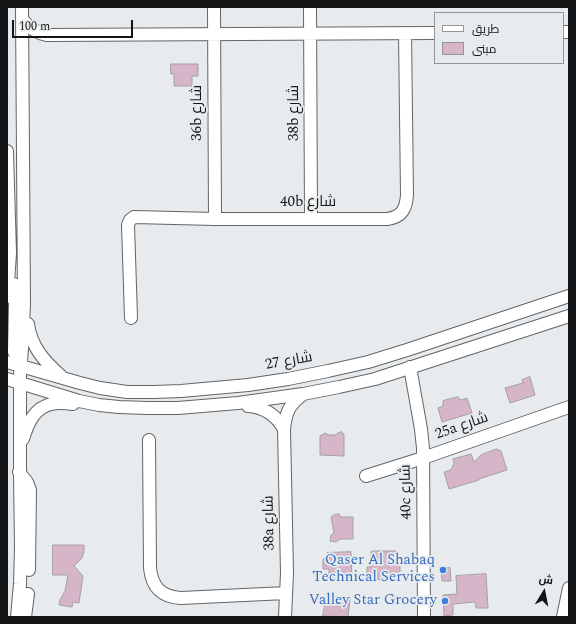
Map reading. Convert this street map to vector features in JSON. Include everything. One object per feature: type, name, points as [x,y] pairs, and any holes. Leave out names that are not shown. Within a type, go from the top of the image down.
[{"type":"street","points":[[22,7],[24,304],[29,332],[38,352],[44,360],[63,378]]},
{"type":"street","name":"36b شارع","points":[[214,7],[214,219]]},
{"type":"street","name":"38b شارع","points":[[310,7],[311,219]]},
{"type":"street","points":[[22,20],[33,30],[40,34],[47,35],[434,33]]},
{"type":"street","name":"40b شارع","points":[[131,318],[128,225],[130,220],[134,217],[214,219],[387,219],[393,218],[402,211],[406,206],[407,195],[405,33]]},
{"type":"street","points":[[22,50],[33,40],[47,35]]},
{"type":"street","points":[[7,151],[10,254],[7,297]]},
{"type":"street","points":[[10,254],[14,277],[15,296],[12,372],[14,452],[20,474],[27,482],[30,490],[29,571],[25,617]]},
{"type":"street","name":"شارع 27","points":[[12,372],[63,378],[100,388],[127,392],[181,391],[248,385],[288,379],[368,362],[569,296]]},
{"type":"street","points":[[17,617],[21,566],[20,452],[12,372],[24,304]]},
{"type":"street","points":[[20,452],[30,419],[35,413],[51,404],[60,403],[148,408],[208,406],[238,404],[303,394],[375,379],[569,316]]},
{"type":"street","name":"40c شارع","points":[[410,367],[423,439],[424,617]]},
{"type":"street","points":[[12,372],[90,393],[108,395],[127,392]]},
{"type":"street","points":[[12,372],[66,397],[99,405]]},
{"type":"street","name":"38a شارع","points":[[285,617],[284,429],[287,411],[293,402],[303,394]]},
{"type":"street","points":[[238,404],[254,406],[268,412],[280,422],[284,429]]},
{"type":"street","name":"25a شارع","points":[[366,476],[568,411]]},
{"type":"street","points":[[149,440],[150,568],[151,576],[158,590],[173,598],[286,593]]},
{"type":"street","points":[[563,617],[569,588]]},
{"type":"building","points":[[171,64],[198,64],[198,76],[192,76],[192,86],[174,86],[174,74],[171,74]]},
{"type":"building","points":[[530,377],[535,395],[510,403],[505,388],[523,383],[522,380]]},
{"type":"building","points":[[458,397],[461,400],[467,398],[472,413],[442,422],[438,408],[443,406],[443,401]]},
{"type":"building","points":[[342,432],[344,435],[344,456],[320,455],[320,436],[325,433],[335,435]]},
{"type":"building","points":[[497,449],[501,451],[507,470],[449,489],[444,472],[451,470],[454,463],[453,459],[471,454],[474,462],[481,455]]},
{"type":"building","points":[[339,514],[341,517],[353,517],[353,539],[340,539],[336,542],[330,541],[331,535],[334,533],[331,517]]},
{"type":"building","points":[[53,545],[84,545],[82,558],[74,566],[83,576],[79,603],[73,602],[72,607],[59,605],[65,591],[68,575],[53,575]]},
{"type":"building","points":[[396,551],[396,564],[400,566],[398,579],[367,580],[367,567],[371,567],[371,552]]},
{"type":"building","points":[[351,552],[352,579],[329,580],[329,569],[323,569],[323,559],[327,559],[327,553]]},
{"type":"building","points":[[450,568],[451,581],[442,581],[441,569]]},
{"type":"building","points":[[486,574],[488,608],[476,608],[475,602],[453,604],[453,615],[444,616],[443,595],[457,594],[456,576]]},
{"type":"building","points":[[327,595],[350,599],[348,617],[323,616]]},
{"type":"place","name":"Qaser Al Shabaq Technical Services","points":[[443,570]]},
{"type":"place","name":"Valley Star Grocery","points":[[445,601]]}]
